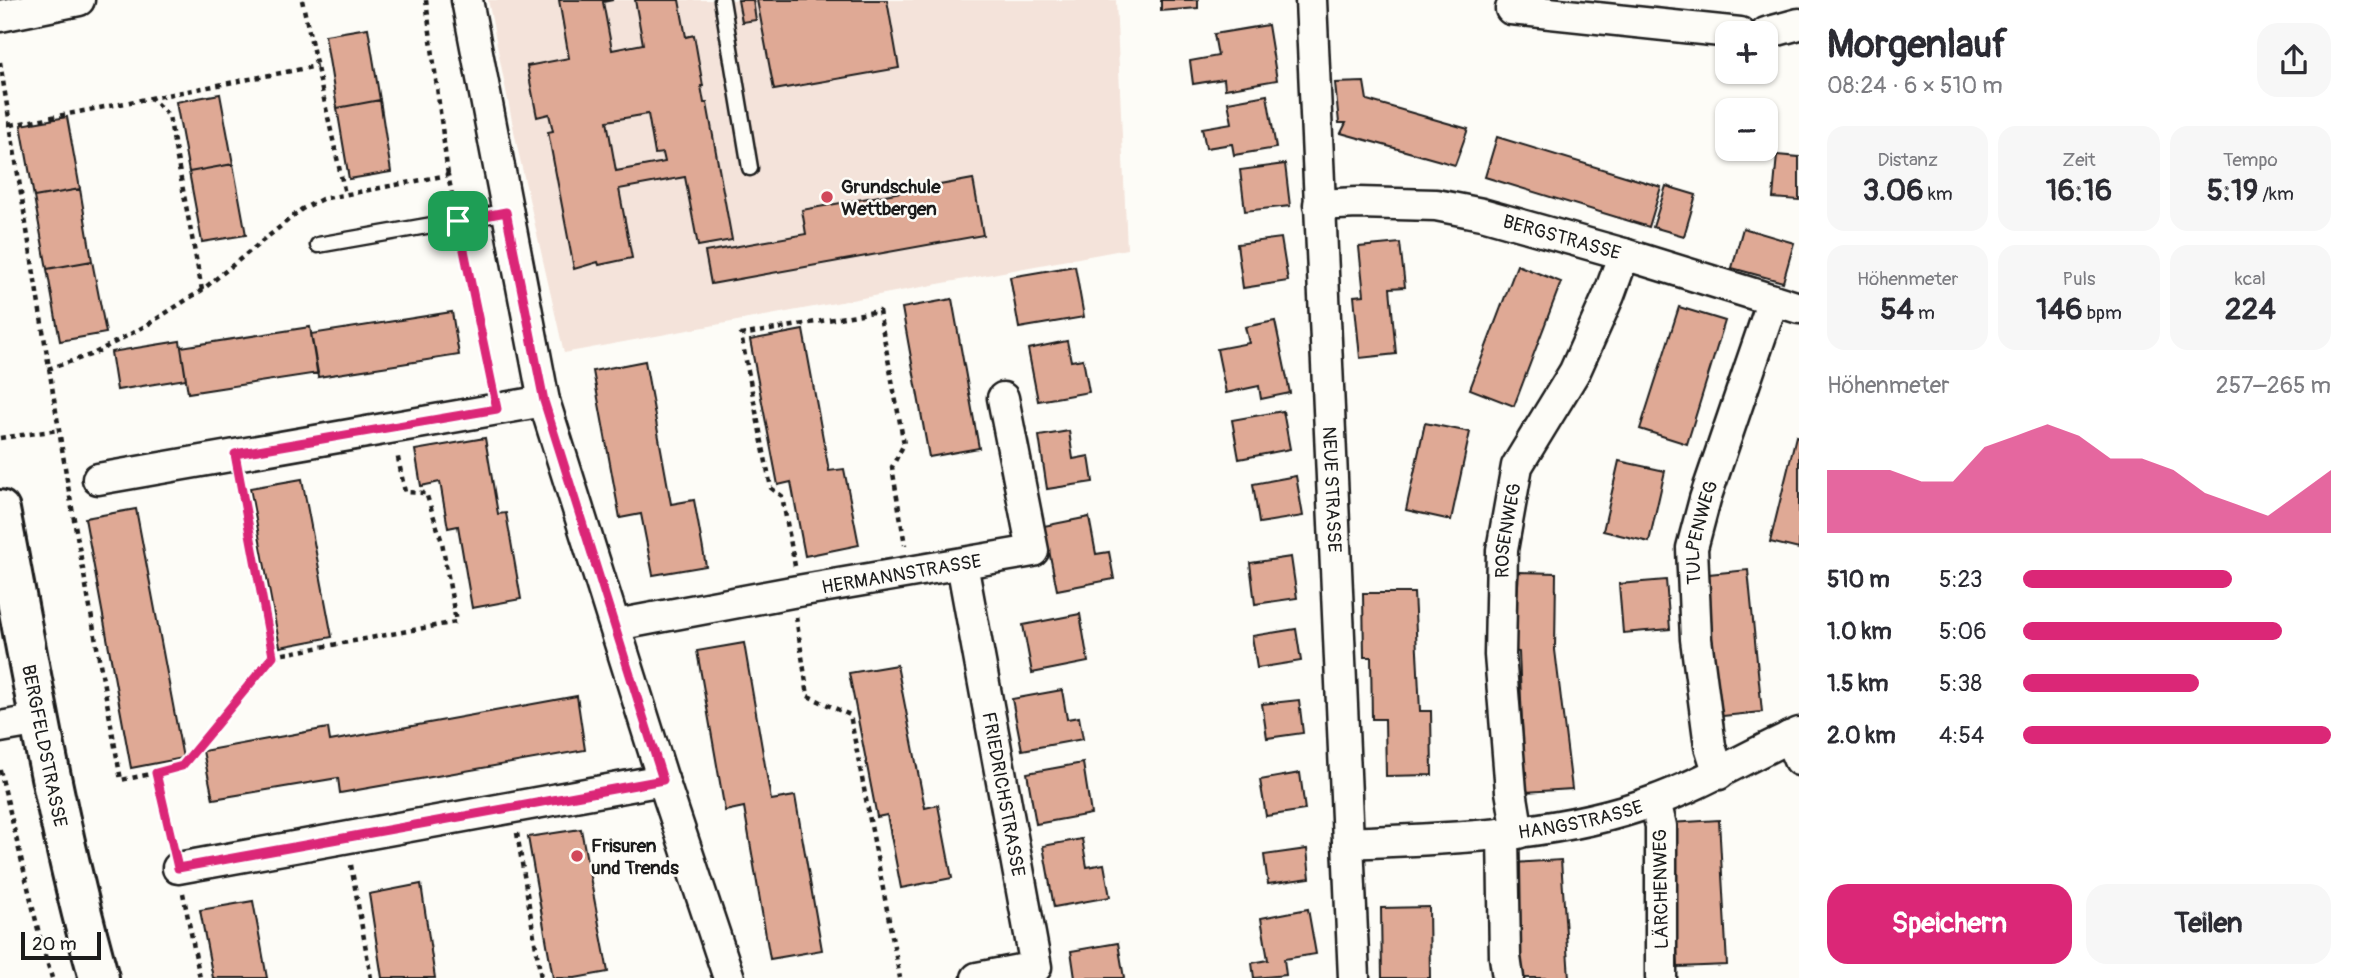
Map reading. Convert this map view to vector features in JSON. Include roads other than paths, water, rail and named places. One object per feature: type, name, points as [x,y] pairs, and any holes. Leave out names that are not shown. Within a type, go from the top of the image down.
[{"type":"street","points":[[0,16],[79,0]]},
{"type":"street","points":[[467,0],[544,401],[663,780],[729,978]]},
{"type":"street","name":"NEUE STRASSE","points":[[1311,0],[1354,978]]},
{"type":"street","points":[[1511,9],[1715,30]]},
{"type":"street","points":[[1778,30],[1799,24]]},
{"type":"street","name":"BERGSTRASSE","points":[[1319,205],[1436,205],[1482,214],[1786,304]]},
{"type":"street","name":"ROSENWEG","points":[[1508,978],[1505,957],[1511,790],[1500,655],[1502,550],[1517,466],[1575,372],[1624,254]]},
{"type":"street","name":"TULPENWEG","points":[[1719,774],[1710,746],[1696,639],[1692,548],[1705,499],[1786,304]]},
{"type":"street","name":"HERMANNSTRASSE","points":[[616,625],[1033,551],[1003,398]]},
{"type":"street","points":[[98,479],[544,401]]},
{"type":"street","name":"BERGFELDSTRASSE","points":[[0,510],[40,720],[83,920],[99,978]]},
{"type":"street","name":"FRIEDRICHSTRASSE","points":[[962,564],[1036,967],[977,978]]},
{"type":"street","points":[[0,727],[40,720]]},
{"type":"street","name":"HANGSTRASSE","points":[[1348,843],[1511,834],[1607,816],[1655,801],[1796,743]]},
{"type":"street","points":[[178,868],[663,780]]},
{"type":"street","name":"LÄRCHENWEG","points":[[1655,801],[1661,826],[1661,978]]},
{"type":"lane","points":[[722,0],[750,168]]},
{"type":"lane","points":[[318,245],[506,212]]},
{"type":"place","name":"Grundschule Wettbergen","points":[[827,197]]},
{"type":"place","name":"Frisuren und Trends","points":[[577,856]]}]
